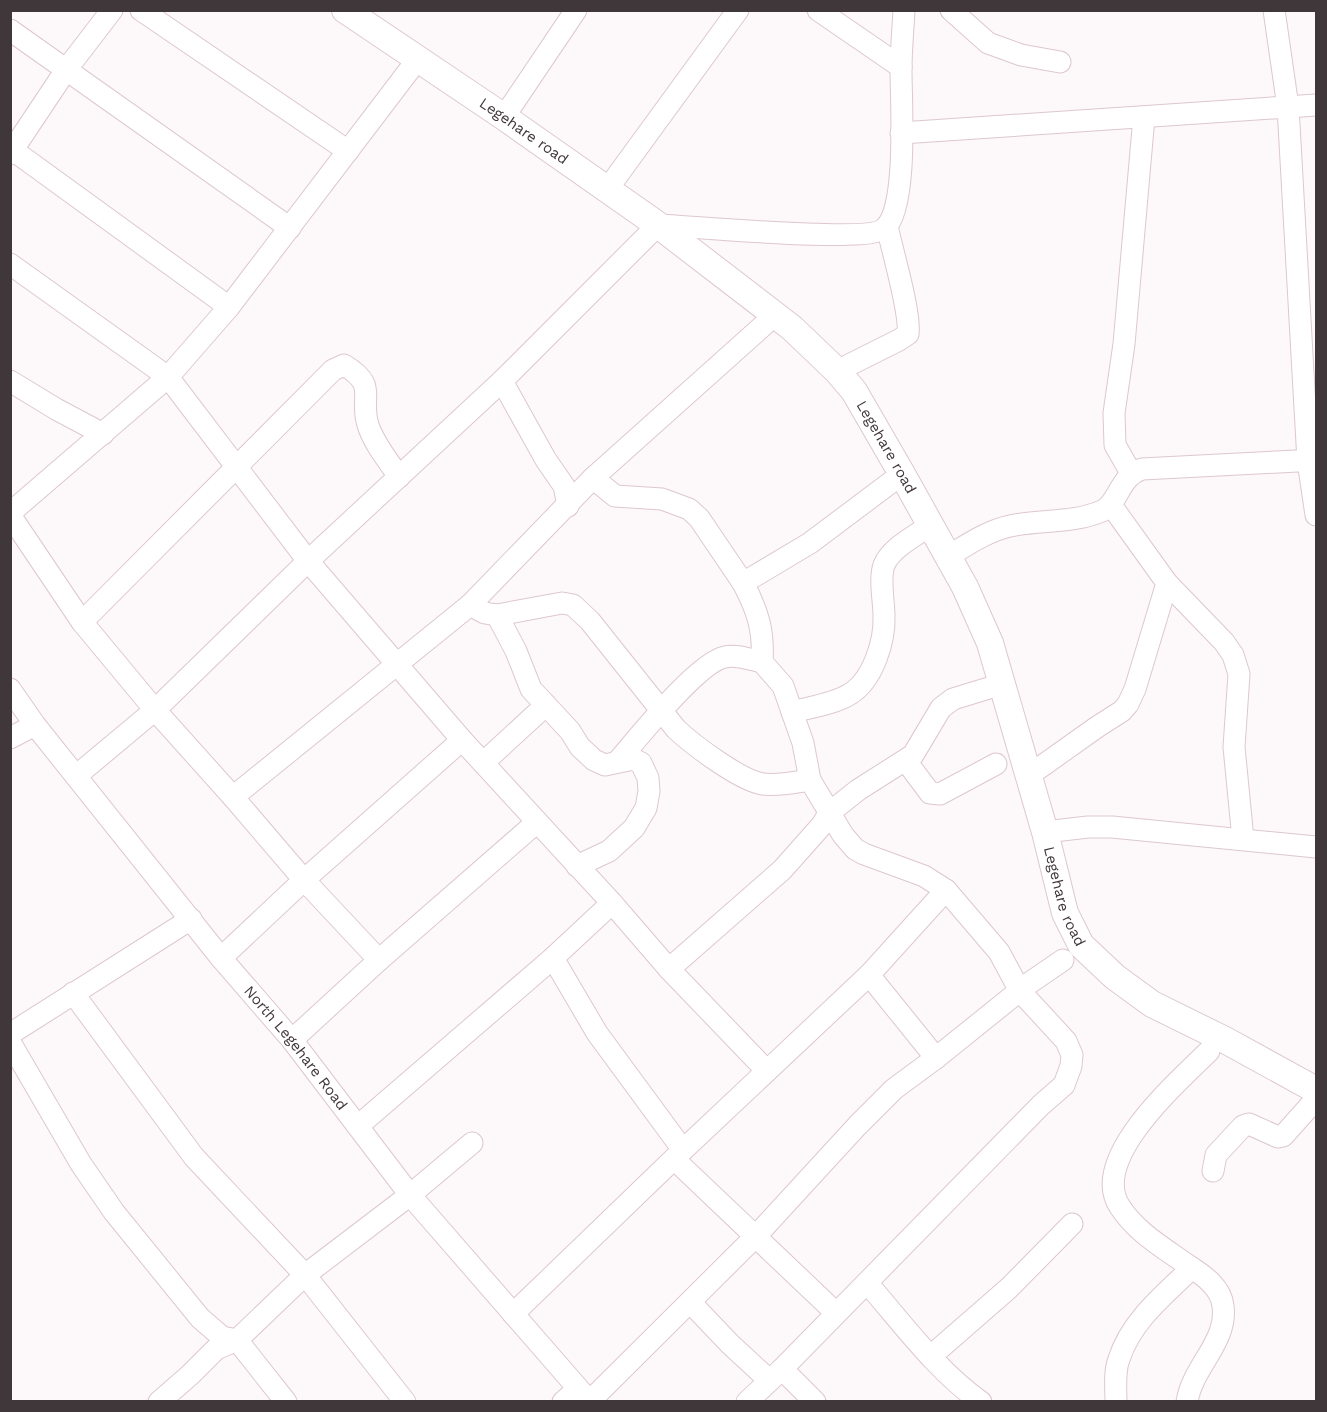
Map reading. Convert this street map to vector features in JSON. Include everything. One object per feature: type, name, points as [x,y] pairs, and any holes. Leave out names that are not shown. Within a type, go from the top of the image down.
[{"type":"main road","name":"Legehare road","points":[[345,10],[504,117],[658,225],[792,328],[837,370],[854,391],[902,474],[964,587],[990,643],[1045,832],[1065,913],[1081,945],[1115,977],[1152,1004],[1217,1042]]},
{"type":"main road","points":[[1217,1042],[1317,1090]]},
{"type":"street","points":[[112,10],[66,70],[12,151],[229,307]]},
{"type":"street","points":[[141,10],[348,152]]},
{"type":"street","points":[[504,117],[576,10]]},
{"type":"street","points":[[606,190],[738,10]]},
{"type":"street","points":[[818,10],[901,67]]},
{"type":"street","points":[[76,776],[155,710],[308,561],[502,381],[658,225],[848,236],[880,232],[887,226],[892,219],[900,178],[904,10]]},
{"type":"street","points":[[951,10],[988,43],[1021,55],[1060,62]]},
{"type":"street","points":[[1274,10],[1307,268],[1312,461],[1317,514]]},
{"type":"street","points":[[10,30],[290,228]]},
{"type":"street","points":[[379,960],[304,880],[155,710],[82,622],[10,514],[168,377],[229,307],[417,60]]},
{"type":"street","points":[[901,133],[1317,105]]},
{"type":"street","points":[[1131,473],[1115,446],[1114,413],[1124,344],[1144,117]]},
{"type":"street","points":[[837,370],[908,334],[909,327],[887,226]]},
{"type":"street","points":[[10,264],[168,377],[308,561],[462,740],[612,903],[669,969],[767,1071]]},
{"type":"street","points":[[233,797],[470,605],[593,478],[775,315]]},
{"type":"street","points":[[82,622],[333,370],[344,366],[354,371],[364,382],[368,397],[365,412],[368,425],[374,441],[399,477]]},
{"type":"street","points":[[10,381],[103,434]]},
{"type":"street","points":[[502,381],[546,460],[564,486],[568,506]]},
{"type":"street","points":[[947,556],[981,536],[1010,525],[1064,521],[1104,510],[1111,505],[1131,473],[1142,469],[1312,461]]},
{"type":"street","points":[[743,583],[810,543],[902,474]]},
{"type":"street","points":[[593,478],[615,496],[662,499],[689,509],[699,518],[743,583],[759,617],[763,639],[762,662]]},
{"type":"street","points":[[1111,505],[1167,583],[1224,642],[1233,655],[1239,674],[1234,747],[1243,839]]},
{"type":"street","points":[[792,712],[849,694],[857,688],[872,668],[884,633],[884,566],[897,549],[929,525]]},
{"type":"street","points":[[1028,776],[1114,717],[1128,704],[1135,689],[1167,583]]},
{"type":"street","points":[[470,605],[485,613],[497,615],[562,603],[573,605],[590,621],[676,729],[691,742],[745,777],[763,784],[810,780]]},
{"type":"street","points":[[497,615],[516,651],[531,688],[570,731],[580,747],[594,760],[605,765],[633,759],[641,763],[648,778],[649,791],[646,808],[634,828],[609,851],[577,866]]},
{"type":"street","points":[[618,761],[661,711],[703,668],[714,661],[731,656],[762,662],[783,686],[803,743],[810,780],[843,835],[855,849],[876,860],[924,876],[946,890],[999,952],[1066,1041],[1072,1060],[1064,1085],[1041,1105],[868,1284],[747,1401]]},
{"type":"street","points":[[669,969],[782,870],[822,825],[829,813],[858,790],[906,761],[920,746],[940,708],[953,699],[1002,684]]},
{"type":"street","name":"North Legehare Road","points":[[10,689],[35,725],[221,958],[292,1040],[410,1195],[513,1314],[580,1398]]},
{"type":"street","points":[[483,763],[546,705]]},
{"type":"street","points":[[10,738],[35,725]]},
{"type":"street","points":[[221,958],[304,880],[462,740]]},
{"type":"street","points":[[906,761],[933,795],[940,794],[996,764]]},
{"type":"street","points":[[292,1040],[379,960],[537,822]]},
{"type":"street","points":[[1045,832],[1113,826],[1317,846]]},
{"type":"street","points":[[513,1314],[869,975],[946,890]]},
{"type":"street","points":[[358,1126],[553,958],[612,903]]},
{"type":"street","points":[[10,1034],[191,919]]},
{"type":"street","points":[[553,958],[597,1033],[679,1155],[756,1236],[836,1313]]},
{"type":"street","points":[[580,1398],[690,1302],[756,1236],[856,1126],[894,1089],[1024,987],[1063,960]]},
{"type":"street","points":[[869,975],[936,1058]]},
{"type":"street","points":[[73,993],[194,1157],[305,1275],[405,1401]]},
{"type":"street","points":[[10,1042],[81,1164],[114,1212],[200,1318],[222,1337],[237,1340],[286,1401]]},
{"type":"street","points":[[1187,1401],[1189,1387],[1213,1348],[1223,1326],[1223,1304],[1215,1286],[1145,1236],[1119,1206],[1112,1180],[1119,1156],[1131,1134],[1217,1042]]},
{"type":"street","points":[[1213,1171],[1216,1155],[1243,1126],[1249,1124],[1278,1137],[1283,1136],[1317,1099]]},
{"type":"street","points":[[159,1401],[216,1349],[237,1340],[305,1275],[410,1195],[472,1143]]},
{"type":"street","points":[[931,1356],[1009,1288],[1072,1224]]},
{"type":"street","points":[[1116,1401],[1118,1360],[1132,1332],[1154,1305],[1192,1268]]},
{"type":"street","points":[[868,1284],[931,1356],[969,1393],[981,1401]]},
{"type":"street","points":[[690,1302],[730,1344],[815,1401]]}]
